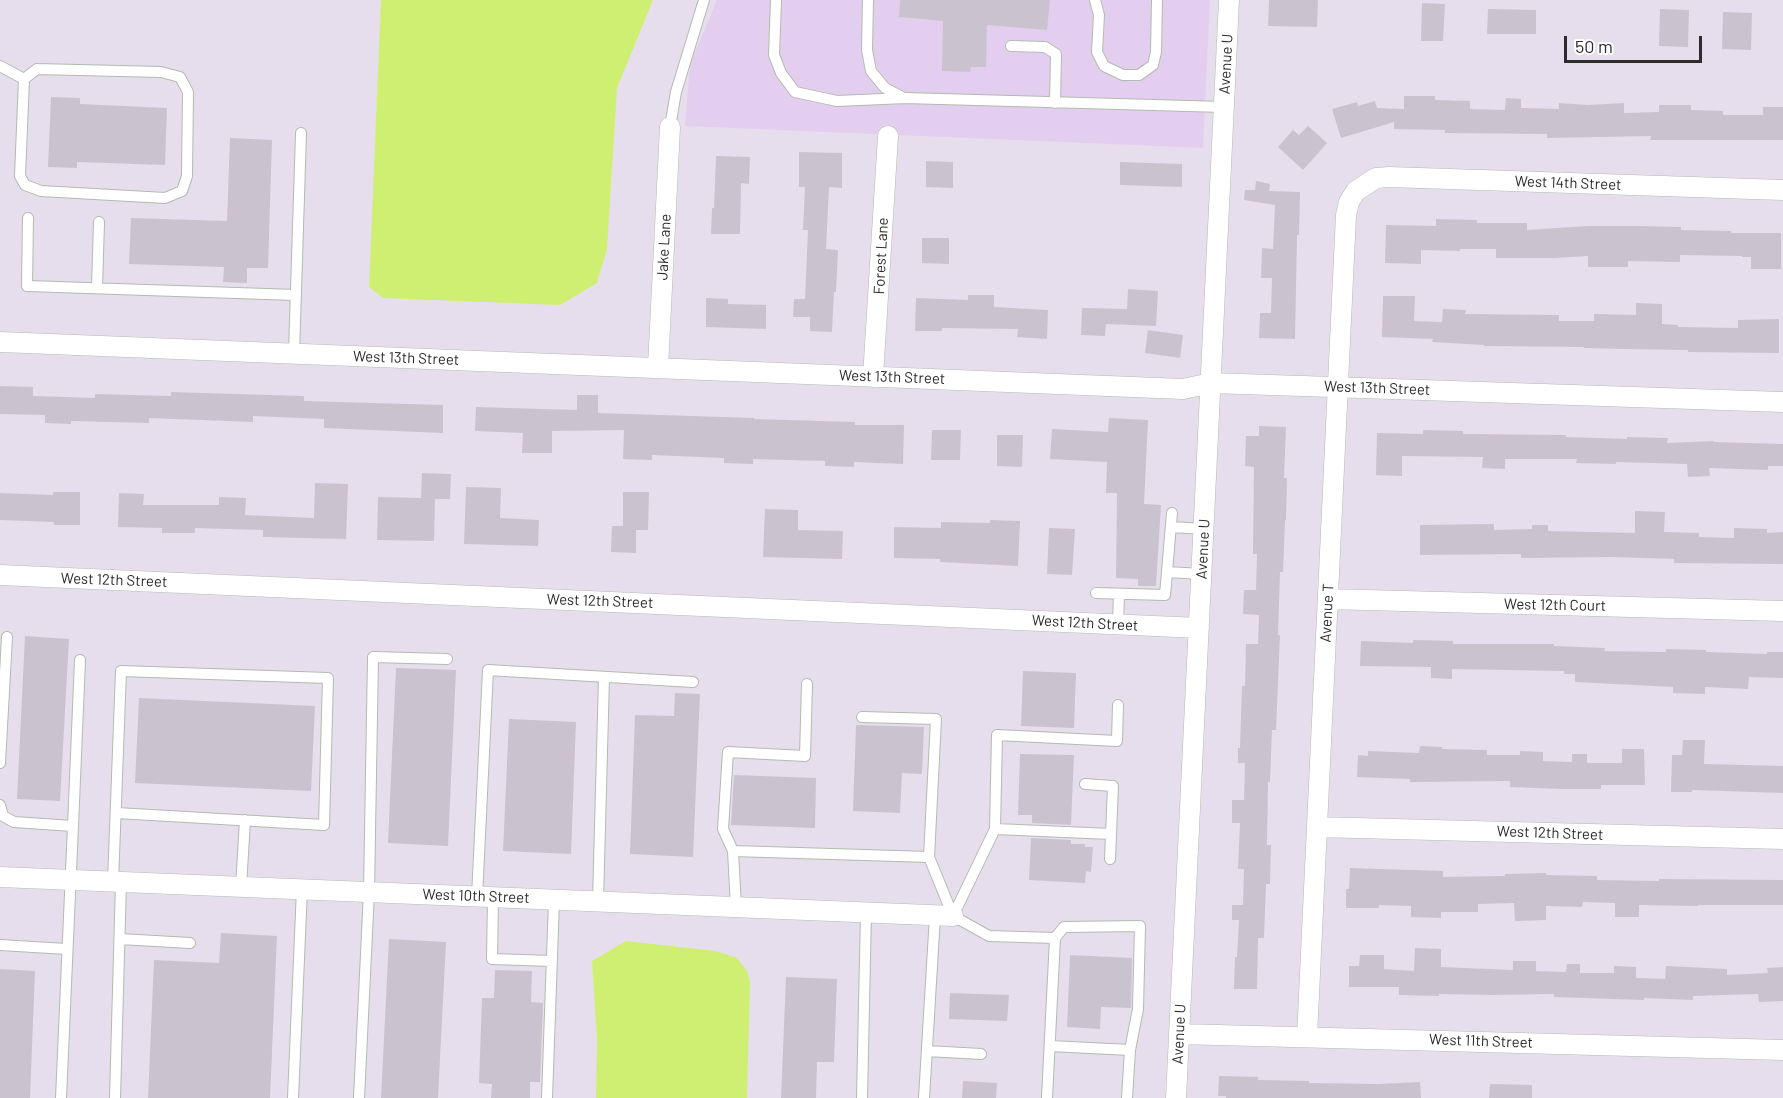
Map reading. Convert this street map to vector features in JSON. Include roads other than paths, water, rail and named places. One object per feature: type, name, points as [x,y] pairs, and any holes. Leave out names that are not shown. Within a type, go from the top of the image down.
[{"type":"street","name":"Avenue U","points":[[1176,1098],[1229,0]]},
{"type":"street","name":"Jake Lane","points":[[658,367],[670,127]]},
{"type":"street","name":"Forest Lane","points":[[873,377],[888,136]]},
{"type":"street","name":"West 14th Street","points":[[1356,191],[1376,178],[1389,177],[1783,190]]},
{"type":"street","name":"Avenue T","points":[[1307,1037],[1346,215],[1349,202],[1356,191]]},
{"type":"street","name":"West 13th Street","points":[[0,342],[1183,389],[1211,382],[1783,402]]},
{"type":"street","name":"West 12th Street","points":[[0,575],[1199,628]]},
{"type":"street","name":"West 12th Court","points":[[1328,599],[1783,611]]},
{"type":"street","name":"West 12th Street","points":[[1317,827],[1783,839]]},
{"type":"street","name":"West 10th Street","points":[[0,877],[944,916]]},
{"type":"street","name":"West 11th Street","points":[[1179,1034],[1783,1050]]},
{"type":"lane","points":[[670,127],[676,92],[704,0]]},
{"type":"lane","points":[[776,0],[774,55],[781,74],[795,92],[837,101],[905,98],[1224,107]]},
{"type":"lane","points":[[868,0],[867,50],[871,71],[885,88],[905,98]]},
{"type":"lane","points":[[1095,0],[1099,15],[1097,52],[1104,66],[1123,75],[1139,75],[1153,65],[1156,52],[1157,0]]},
{"type":"lane","points":[[1011,46],[1045,47],[1056,54],[1054,103]]},
{"type":"lane","points":[[0,66],[24,79]]},
{"type":"lane","points":[[38,69],[161,72],[180,77],[188,92],[188,176],[182,191],[165,198],[41,191],[25,185],[20,176],[24,79],[38,69]]},
{"type":"lane","points":[[294,353],[301,133]]},
{"type":"lane","points":[[28,218],[27,286],[297,296]]},
{"type":"lane","points":[[97,288],[99,222]]},
{"type":"lane","points":[[1096,593],[1165,595],[1172,513]]},
{"type":"lane","points":[[1171,527],[1204,529]]},
{"type":"lane","points":[[1167,572],[1202,574]]},
{"type":"lane","points":[[1118,624],[1119,594]]},
{"type":"lane","points":[[0,763],[7,637]]},
{"type":"lane","points":[[360,1098],[369,892],[373,657],[447,660]]},
{"type":"lane","points":[[61,1098],[80,660]]},
{"type":"lane","points":[[552,961],[492,959],[485,897],[488,670],[693,682]]},
{"type":"lane","points":[[115,1098],[120,939],[117,813],[121,671],[328,678],[324,825],[117,813]]},
{"type":"lane","points":[[598,902],[604,677]]},
{"type":"lane","points":[[735,907],[733,851],[723,829],[728,752],[805,756],[807,684]]},
{"type":"lane","points":[[944,916],[995,829],[997,735],[1117,741],[1118,705]]},
{"type":"lane","points":[[862,717],[936,719],[929,857],[944,916],[927,1051],[924,1098]]},
{"type":"lane","points":[[1085,784],[1113,786],[1110,859]]},
{"type":"lane","points":[[0,805],[3,816],[14,822],[73,826]]},
{"type":"lane","points":[[241,887],[245,820]]},
{"type":"lane","points":[[995,829],[1111,834]]},
{"type":"lane","points":[[733,851],[929,857]]},
{"type":"lane","points":[[292,1098],[302,889]]},
{"type":"lane","points":[[547,1098],[554,900]]},
{"type":"lane","points":[[862,1098],[866,912]]},
{"type":"lane","points":[[944,916],[989,936],[1054,938]]},
{"type":"lane","points":[[1047,1098],[1054,938],[1064,927],[1140,926],[1138,1009],[1130,1050],[1127,1098]]},
{"type":"lane","points":[[120,939],[190,943]]},
{"type":"lane","points":[[0,945],[67,949]]},
{"type":"lane","points":[[1050,1046],[1130,1050]]},
{"type":"lane","points":[[927,1051],[981,1054]]}]
